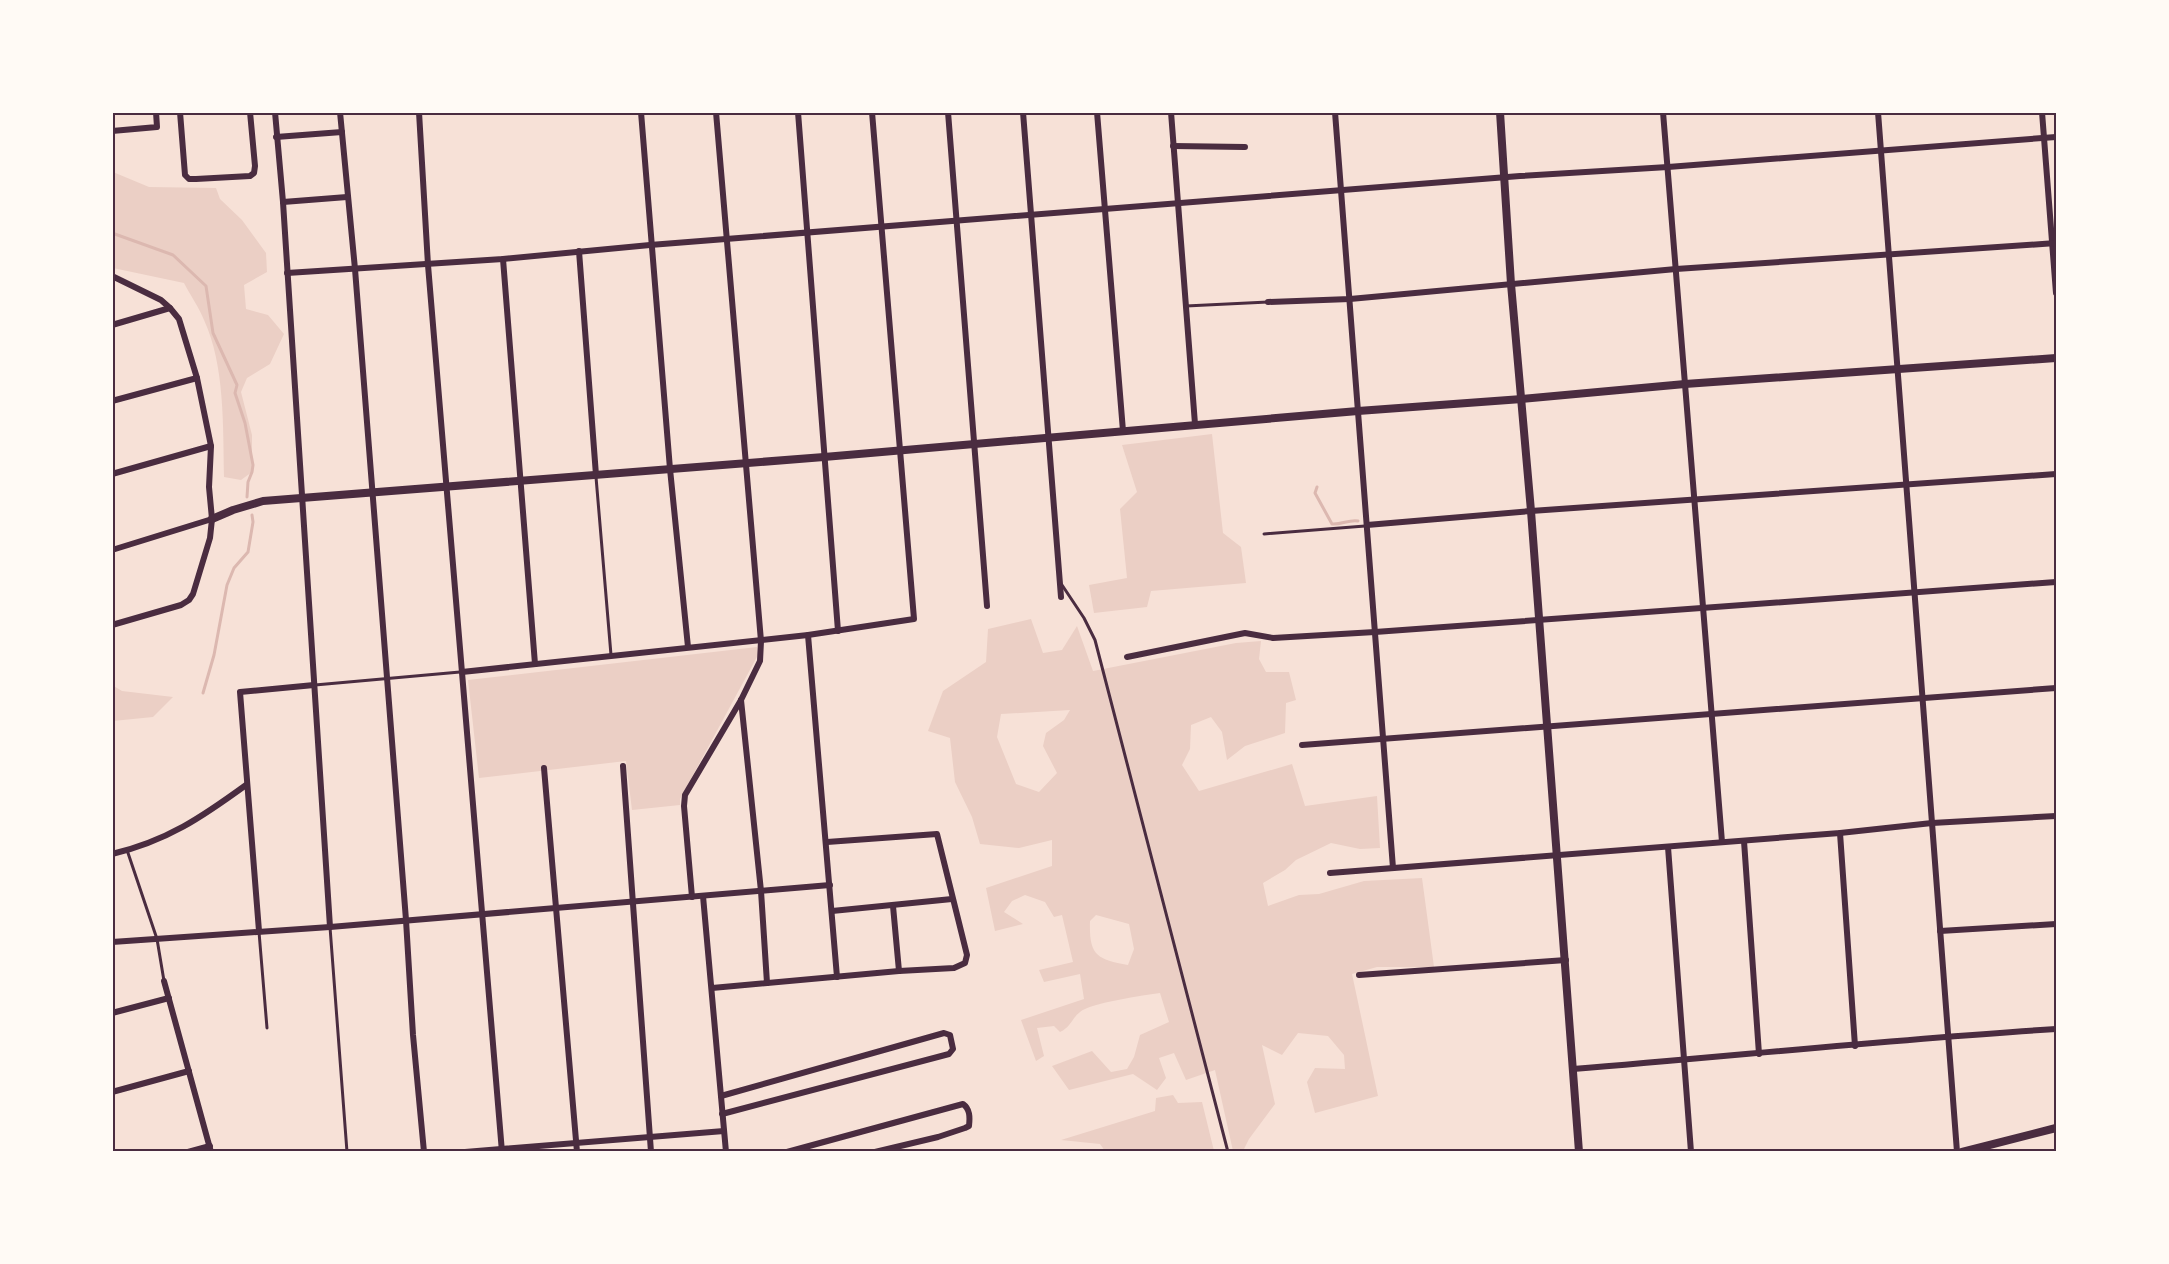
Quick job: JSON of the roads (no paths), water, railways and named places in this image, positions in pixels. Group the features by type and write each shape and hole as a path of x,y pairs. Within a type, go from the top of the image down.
{"street":[{"path":"112,131 157,127 156,112"},
{"path":"180,112 185,175 189,179 250,176 254,173 250,112"},
{"path":"275,112 283,202 330,927"},
{"path":"340,112 355,269 388,679 413,1035 424,1152"},
{"path":"419,112 428,265 502,1150"},
{"path":"641,112 650,245 688,647"},
{"path":"692,897 685,795 741,700 760,662 761,641 744,463 716,112"},
{"path":"798,112 838,631"},
{"path":"462,672 761,641 914,619 872,112"},
{"path":"948,112 987,606"},
{"path":"1023,112 1061,597"},
{"path":"1097,112 1124,430"},
{"path":"1171,112 1195,424"},
{"path":"1335,112 1393,868"},
{"path":"1500,112 1511,284 1531,511 1579,1152"},
{"path":"1663,112 1722,842"},
{"path":"1878,112 1957,1152"},
{"path":"2042,112 2056,293"},
{"path":"276,137 342,132"},
{"path":"286,273 428,265 1105,208 2056,137"},
{"path":"1173,146 1245,147"},
{"path":"283,202 347,197"},
{"path":"1268,302 1350,299 1676,269 2054,244"},
{"path":"579,251 596,475"},
{"path":"503,259 535,664"},
{"path":"112,276 161,300 179,319 197,378 211,446 209,487 212,519 210,538 193,594 189,600 181,605 112,625"},
{"path":"112,325 170,308"},
{"path":"112,550 263,501 824,457 1685,384 2056,358"},
{"path":"112,401 197,378"},
{"path":"112,474 211,446"},
{"path":"1367,525 1531,511 2056,474"},
{"path":"1127,657 1245,633 1273,638 1375,632 2056,582"},
{"path":"808,635 837,977"},
{"path":"258,931 240,692 314,686"},
{"path":"1302,744 2056,688"},
{"path":"741,700 767,983"},
{"path":"623,766 651,1152"},
{"path":"544,768 577,1152"},
{"path":"112,854 158,840 195,822 246,785"},
{"path":"1330,873 1744,841 1932,823 2056,816"},
{"path":"1840,833 1855,1046"},
{"path":"712,988 899,970 954,968 965,963 967,956 937,834 826,842"},
{"path":"1744,841 1759,1054"},
{"path":"1668,847 1691,1152"},
{"path":"112,942 330,927 830,885"},
{"path":"703,896 726,1152"},
{"path":"832,911 952,899"},
{"path":"893,906 899,970"},
{"path":"1940,931 2056,924"},
{"path":"1359,975 1566,960"},
{"path":"165,981 210,1149 188,1152"},
{"path":"112,1013 169,998"},
{"path":"1573,1069 1855,1046 1948,1036 2056,1029"},
{"path":"721,1096 944,1033 950,1035 952,1043 953,1049 949,1054 722,1114"},
{"path":"112,1092 189,1071"},
{"path":"787,1152 963,1104 968,1107 970,1120 969,1126 965,1128 875,1152"},
{"path":"1962,1152 2056,1128"},
{"path":"465,1152 724,1131"}],"lane":[{"path":"1185,306 1268,302"},
{"path":"596,475 611,656"},
{"path":"1264,534 1367,525"},
{"path":"1060,582 1084,618 1095,640 1228,1152"},
{"path":"314,686 462,672"},
{"path":"127,850 157,939 165,981"},
{"path":"330,927 348,1152"},
{"path":"258,931 267,1028"}],"waterway":[{"path":"112,233 173,255 206,286 213,333 237,385 235,393 245,423 253,465 247,497"},
{"path":"1317,487 1315,493 1332,524 1358,521"},
{"path":"203,693 214,655 227,585 234,568 248,552 252,515"}]}
